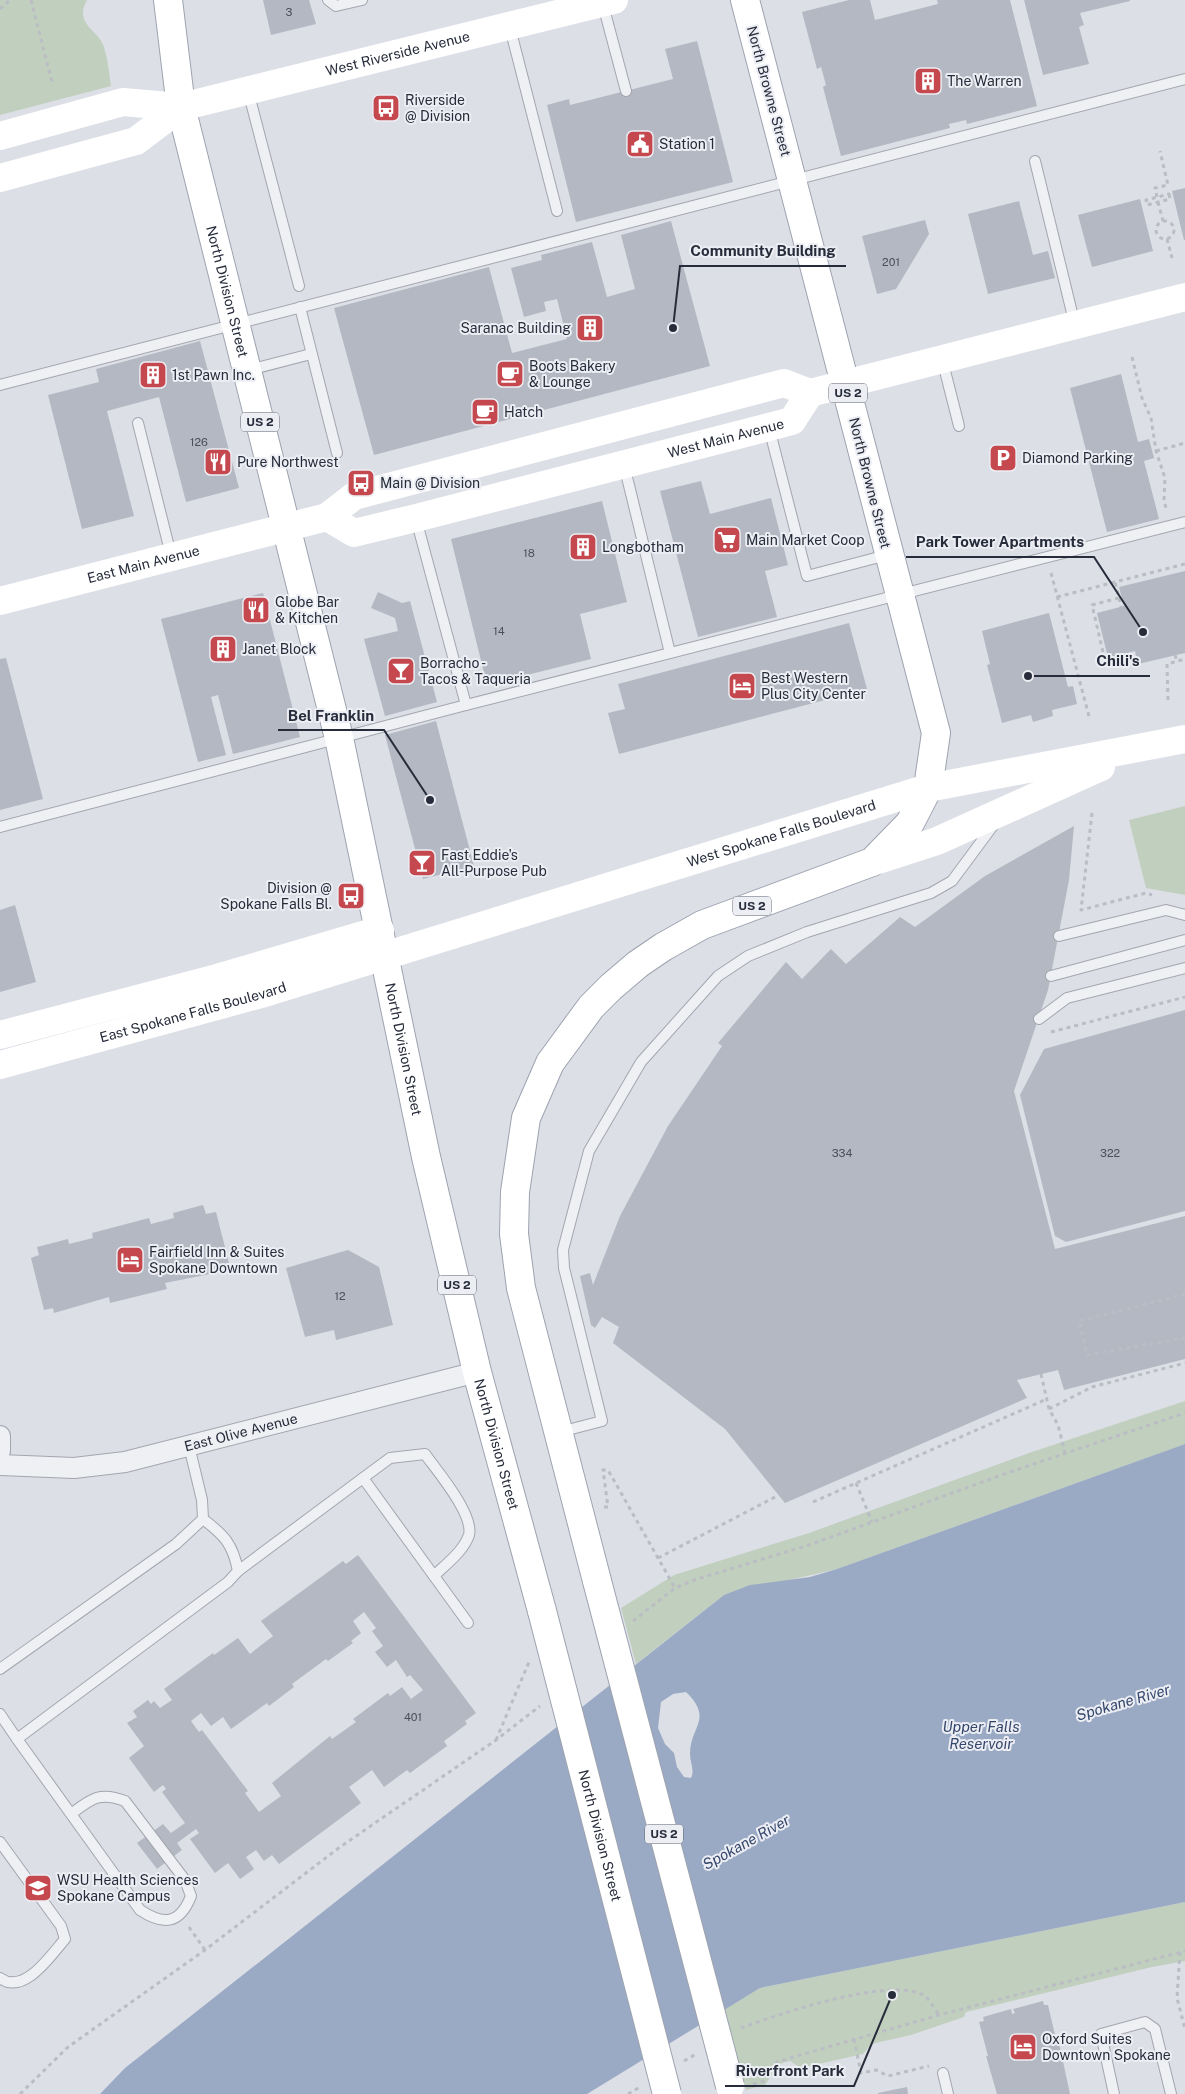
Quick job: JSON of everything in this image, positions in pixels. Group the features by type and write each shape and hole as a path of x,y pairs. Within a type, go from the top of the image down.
{"main road":[{"name":"North Division Street","path":"168,0 181,107 237,324 339,738 386,956 426,1157 478,1372 667,2094"},
{"name":"North Browne Street","path":"745,0 846,384 888,555 936,733 928,788 910,823 872,862"},
{"name":"West Riverside Avenue","path":"181,107 608,1"},
{"path":"0,136 123,102 181,107"},
{"path":"0,178 136,141 181,107"},
{"path":"286,528 327,517 354,496 784,383 810,393 1185,297"},
{"name":"West Main Avenue","path":"327,517 354,533 416,518 792,421 810,393"},
{"name":"East Main Avenue","path":"0,600 286,528"},
{"name":"West Spokane Falls Boulevard","path":"386,956 928,788 1185,739"},
{"path":"872,862 938,841 1140,749"},
{"name":"US 2","path":"737,2088 597,1581 521,1288 514,1234 514,1192 526,1118 550,1064 592,1007 611,987 663,947 702,925 872,862"},
{"name":"East Spokane Falls Boulevard","path":"0,1035 217,978 380,930"},
{"name":"East Spokane Falls Boulevard","path":"0,1065 195,1013 386,956"}],"street":[{"name":"East Olive Avenue","path":"0,1465 42,1468 99,1466 189,1446 478,1372"},
{"path":"0,1436 0,1451"}],"lane":[{"path":"328,1 336,6 362,0"},
{"path":"608,1 626,91"},
{"path":"509,26 557,211"},
{"path":"0,386 1185,79"},
{"path":"248,90 299,286"},
{"path":"1035,161 1075,326"},
{"path":"300,307 337,453"},
{"path":"248,370 311,354"},
{"path":"942,359 959,426"},
{"path":"138,423 171,557"},
{"path":"769,427 807,576 888,555"},
{"path":"624,464 670,652"},
{"path":"416,518 466,705"},
{"path":"0,827 670,652 1185,522"},
{"path":"559,1433 602,1421 564,1268 563,1250 589,1150 641,1062 718,976 748,956 807,932 931,893 952,881 1004,811"},
{"path":"1059,936 1166,910 1185,914"},
{"path":"1051,976 1185,940"},
{"path":"1039,1019 1067,998 1185,968"},
{"path":"189,1446 202,1500 203,1520"},
{"path":"17,1739 228,1582 238,1571 390,1458 425,1454 466,1513 469,1533 461,1550 434,1576"},
{"path":"362,1478 468,1623"},
{"path":"203,1520 223,1535 235,1554 238,1571"},
{"path":"0,1669 176,1544 203,1520"},
{"path":"0,1714 17,1739 140,1910 154,1919 171,1919 186,1909 191,1896 185,1880 125,1801 110,1795 91,1799 71,1814"},
{"path":"0,1842 61,1926 65,1939 38,1970 21,1982 5,1982 0,1978"},
{"path":"1114,2094 1101,2034 1146,2022 1155,2029 1171,2094"},
{"path":"943,2073 948,2094"}],"path":[{"path":"0,9 10,0"},
{"path":"31,0 52,82"},
{"path":"1157,197 1155,188 1168,185 1160,151"},
{"path":"1169,194 1170,199 1147,205 1146,200 1157,197 1169,194"},
{"path":"1158,202 1163,221"},
{"path":"1163,221 1156,227 1156,232 1159,237 1167,239"},
{"path":"1163,221 1169,222 1173,226 1172,235 1167,239"},
{"path":"1167,239 1172,258"},
{"path":"1132,358 1142,398 1151,418 1156,451 1165,478 1164,499 1170,526"},
{"path":"1156,451 1185,443"},
{"path":"1046,557 1090,720"},
{"path":"1057,597 1185,564"},
{"path":"1115,582 1121,607"},
{"path":"1103,652 1092,605 1119,598"},
{"path":"1176,655 1177,661"},
{"path":"1168,700 1167,664 1185,659"},
{"path":"1092,813 1082,910 1146,893 1156,895"},
{"path":"1043,1034 1185,997"},
{"path":"1185,1294 1079,1321 1087,1355 1185,1338"},
{"path":"1050,1409 1092,1388 1185,1363"},
{"path":"1041,1374 1050,1409 1058,1425 1065,1453"},
{"path":"813,1502 1047,1399"},
{"path":"608,1506 603,1470 608,1470 675,1588"},
{"path":"856,1484 872,1522"},
{"path":"658,1558 779,1495"},
{"path":"496,1740 530,1660"},
{"path":"180,1914 204,1950"},
{"path":"737,2088 764,2081 777,2062 939,2015 1185,1951"},
{"path":"1180,1952 1177,1998 1185,2029"},
{"path":"759,2022 816,2002 897,1989 925,1996 939,2015"},
{"path":"854,2039 861,2072 876,2070 888,2076 940,2064 943,2073"},
{"path":"628,2094 635,2090"}],"green space":[{"path":"0,0 87,0 83,15 88,26 104,47 111,86 0,115"},
{"path":"1185,806 1185,895 1146,888 1129,820"},
{"path":"1185,1401 1185,1444 837,1569 724,1595 636,1664 621,1608 674,1575 809,1533 1029,1453"},
{"path":"1185,1902 1185,1961 1152,1967 966,2012 964,2017 911,2035 871,2044 863,2054 801,2068 790,2061 779,2064 765,2085 746,2090 725,2009 760,1988"}],"water":[{"name":"Upper Falls Reservoir","path":"1185,1444 1185,1902 760,1988 587,2094 100,2094 125,2068 724,1595 750,1585 810,1577","holes":["686,1692 694,1701 700,1716 691,1744 690,1754 693,1772 691,1778 684,1777 677,1767 674,1753 665,1744 658,1728 661,1702 673,1694"]}],"building":[{"path":"263,0 309,0 316,24 271,35"},
{"name":"The Warren","path":"849,0 870,0 875,20 938,4 937,0 1010,0 1037,106 967,124 966,120 949,124 950,128 841,156 823,87 826,85 821,67 817,69 802,12"},
{"path":"1024,0 1130,1 1080,13 1084,25 1079,27 1089,64 1043,75"},
{"name":"Station 1","path":"697,41 733,182 576,222 547,105 569,99 570,105 673,79 665,49"},
{"path":"1185,188 1185,240 1184,240 1172,191"},
{"path":"1140,199 1153,251 1092,267 1078,215"},
{"path":"1019,201 1033,255 1048,251 1055,278 988,294 968,214"},
{"path":"925,220 929,234 896,289 877,294 862,236"},
{"path":"671,221 710,366 374,455 334,308 489,267 512,353 567,339 557,299 544,302 546,311 524,317 511,268 542,260 541,255 592,242 607,297 635,289 621,235"},
{"path":"200,341 239,488 186,502 159,397 107,411 134,516 82,529 48,395 99,382 96,369"},
{"path":"1121,374 1138,442 1149,439 1154,458 1144,461 1159,519 1107,532 1070,388"},
{"name":"Main Market Coop","path":"701,481 710,514 771,498 788,565 765,571 777,617 698,637 660,491"},
{"path":"602,501 627,602 580,614 591,659 487,685 451,539"},
{"path":"1185,571 1185,653 1138,664 1135,651 1108,658 1097,613 1124,606 1119,587"},
{"name":"Borracho - Tacos & Taqueria","path":"378,592 402,603 410,601 437,702 385,716 364,639 398,631 395,618 371,608"},
{"name":"Janet Block","path":"263,593 300,737 233,754 218,695 211,697 226,755 198,762 161,619"},
{"path":"1049,613 1068,687 1073,686 1077,704 1052,710 1053,716 1033,722 1031,715 1002,723 987,665 990,664 982,631"},
{"name":"Best Western Plus City Center","path":"849,623 867,689 619,754 608,713 625,709 618,684"},
{"path":"6,658 43,799 0,810 0,659"},
{"path":"436,721 474,866 423,879 385,735"},
{"path":"1074,826 1069,880 1048,990 1014,1091 1055,1249 1185,1216 1185,1359 1064,1390 1058,1370 1017,1380 1027,1398 785,1503 725,1429 613,1343 619,1327 602,1317 595,1328 591,1325 580,1276 590,1273 593,1285 620,1216 668,1126 722,1046 718,1043 786,962 802,979 831,949 846,964 900,917 915,927 985,876"},
{"path":"15,905 36,982 0,992 0,910"},
{"path":"1185,1010 1185,1211 1066,1242 1055,1236 1020,1095 1044,1049"},
{"name":"Fairfield Inn & Suites Spokane Downtown","path":"203,1205 206,1214 216,1212 229,1263 218,1266 220,1272 165,1283 167,1289 110,1303 109,1297 54,1313 53,1308 44,1310 31,1258 39,1255 37,1247 68,1239 69,1244 93,1238 92,1233 149,1218 151,1224 174,1218 173,1213"},
{"path":"348,1250 379,1267 393,1325 336,1340 334,1330 305,1337 286,1268"},
{"path":"358,1555 476,1713 465,1721 467,1724 444,1741 447,1746 410,1773 407,1770 384,1787 372,1770 349,1787 361,1803 279,1864 272,1855 264,1861 256,1850 246,1857 254,1869 240,1879 228,1863 215,1873 190,1839 199,1833 196,1829 177,1843 182,1850 157,1869 137,1843 163,1824 171,1833 185,1823 162,1792 166,1789 163,1785 154,1792 129,1758 144,1746 127,1723 137,1717 133,1711 148,1700 151,1704 154,1701 160,1708 172,1700 164,1689 213,1653 214,1655 238,1638 250,1654 273,1636 261,1621 343,1561 346,1564","holes":["364,1612 376,1628 372,1631 383,1646 375,1652 387,1667 396,1660 407,1677 410,1675 423,1690 411,1699 402,1687 390,1696 388,1693 353,1719 356,1722 332,1739 330,1736 272,1783 281,1796 259,1812 245,1793 248,1791 202,1730 199,1732 191,1721 201,1713 211,1726 223,1717 231,1729 267,1703 269,1706 294,1687 292,1684 326,1659 328,1661 353,1643 351,1641 361,1633 353,1621"]},
{"name":"Oxford Suites Downtown Spokane","path":"1043,2001 1044,2005 1048,2005 1056,2039 1058,2038 1070,2094 997,2094 979,2022 984,2021 983,2017 1011,2009 1012,2014 1015,2013 1013,2009"},
{"path":"907,2087 908,2094 878,2094 878,2093"}],"place":[{"name":"The Warren","path":"928,81"},
{"name":"Riverside @ Division","path":"386,108"},
{"name":"Station 1","path":"640,144"},
{"name":"Saranac Building","path":"590,328"},
{"name":"Community Building","path":"673,328"},
{"name":"Boots Bakery & Lounge","path":"510,374"},
{"name":"1st Pawn Inc.","path":"153,375"},
{"name":"Hatch","path":"485,412"},
{"name":"Diamond Parking","path":"1003,458"},
{"name":"Pure Northwest","path":"218,462"},
{"name":"Main @ Division","path":"361,483"},
{"name":"Main Market Coop","path":"727,540"},
{"name":"Longbotham","path":"583,547"},
{"name":"Globe Bar & Kitchen","path":"256,610"},
{"name":"Park Tower Apartments","path":"1143,632"},
{"name":"Janet Block","path":"223,649"},
{"name":"Borracho - Tacos & Taqueria","path":"401,671"},
{"name":"Chili's","path":"1028,676"},
{"name":"Best Western Plus City Center","path":"742,686"},
{"name":"Bel Franklin","path":"430,800"},
{"name":"Fast Eddie's All-Purpose Pub","path":"422,863"},
{"name":"Division @ Spokane Falls Bl.","path":"351,896"},
{"name":"Fairfield Inn & Suites Spokane Downtown","path":"130,1260"},
{"name":"WSU Health Sciences Spokane Campus","path":"38,1888"},
{"name":"Riverfront Park","path":"892,1995"},
{"name":"Oxford Suites Downtown Spokane","path":"1023,2047"}],"water label":[{"name":"Spokane River","path":"1123,1702"},
{"name":"Spokane River","path":"746,1842"}]}
